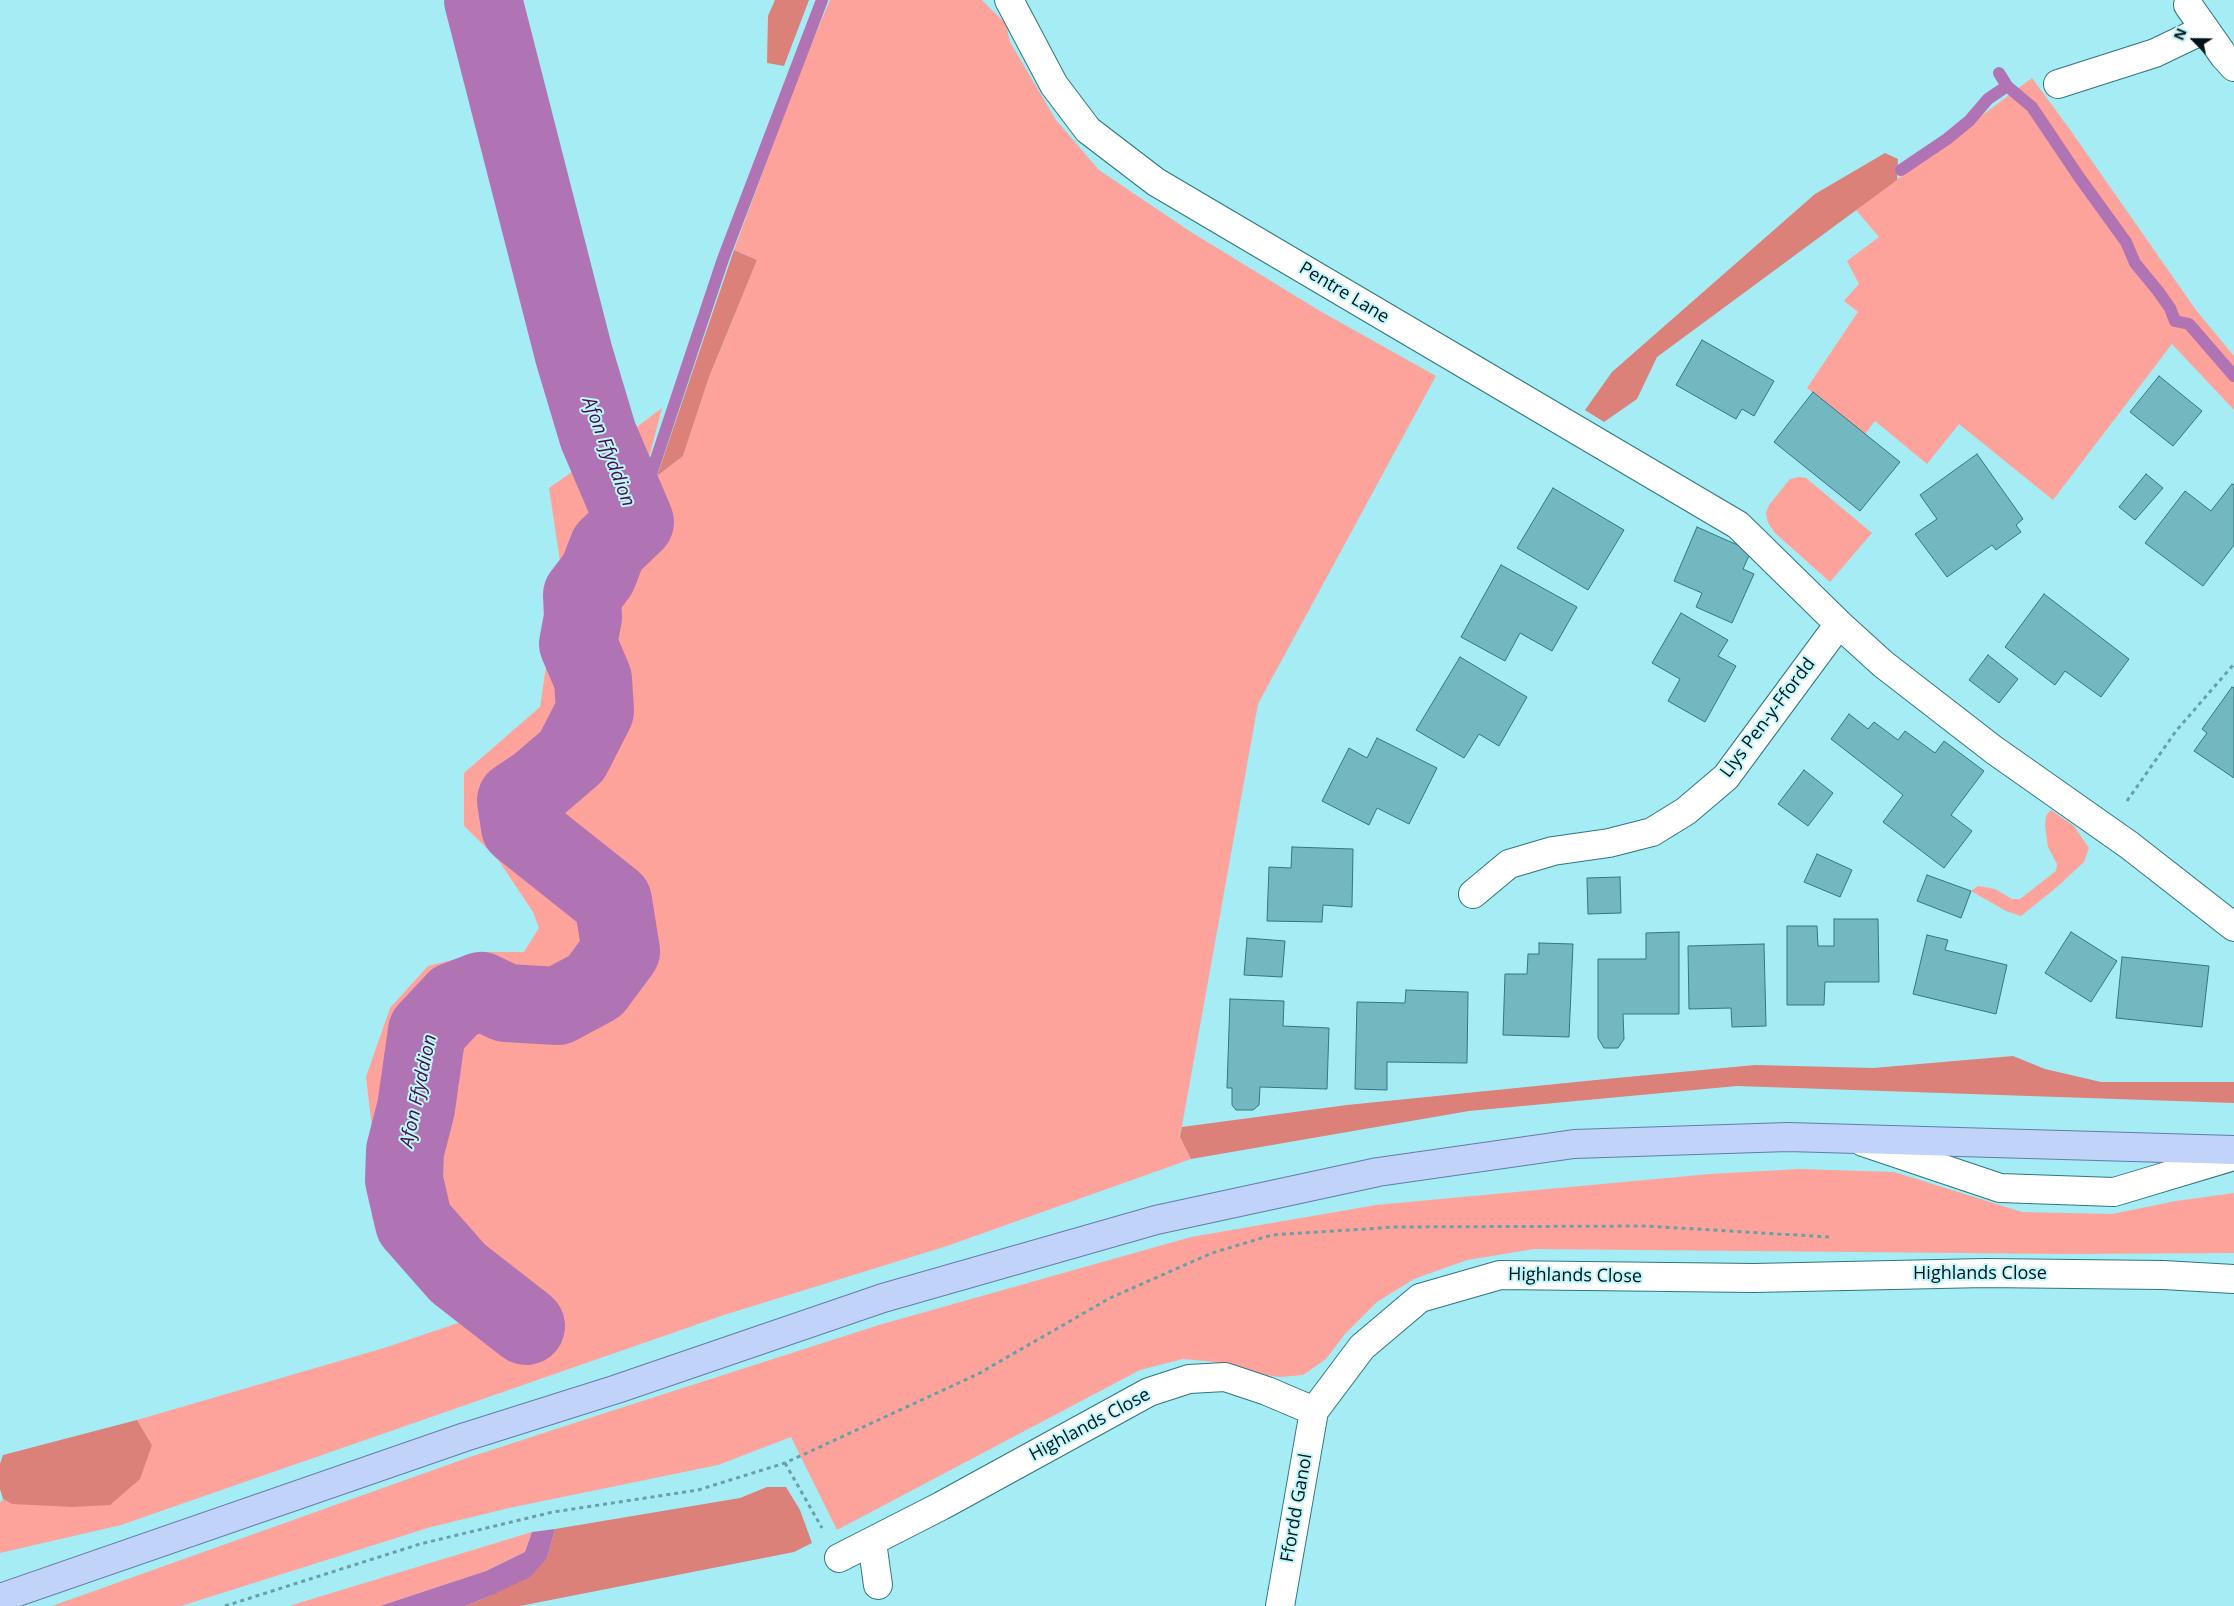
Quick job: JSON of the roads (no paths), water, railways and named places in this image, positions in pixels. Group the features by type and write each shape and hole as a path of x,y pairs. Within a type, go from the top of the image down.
{"main road":[{"path":"0,1598 456,1441 883,1298 1156,1220 1378,1172 1574,1144 1788,1137 2234,1150"}],"street":[{"name":"Pentre Lane","path":"1009,0 1054,85 1088,130 1156,182 1738,525 1839,624 1883,664 1994,750 2107,830 2234,927"},
{"path":"2188,5 2234,67"},
{"path":"2058,84 2155,53 2204,29"},
{"name":"Llys Pen-y-Ffordd","path":"1473,894 1509,864 1554,851 1609,843 1652,832 1686,811 1726,776 1839,624"},
{"path":"1854,1139 2000,1188 2114,1192 2234,1156"},
{"name":"Highlands Close","path":"839,1558 941,1506 1149,1392 1189,1379 1225,1377 1267,1391 1314,1411 1362,1347 1420,1298 1500,1275 1754,1278 1985,1273 2164,1275 2234,1279"},
{"name":"Ffordd Ganol","path":"1280,1606 1314,1411"},
{"path":"872,1542 878,1585"}],"waterway":[{"name":"Afon Ffyddion","path":"483,0 574,355 598,435 635,522 608,548 598,574 582,595 583,617 578,644 593,679 595,711 572,756 537,786 516,800 520,827 613,901 621,951 595,986 558,1006 506,1003 481,991 455,1001 427,1031 416,1108 405,1151 404,1180 414,1223 458,1273 526,1326"},
{"path":"635,522 723,259 822,0"},
{"path":"1999,73 2007,86 2032,107 2126,242 2135,263 2170,308 2175,321 2189,324 2234,376"},
{"path":"1901,170 1947,139 1969,121 1988,99 2007,86"}]}
